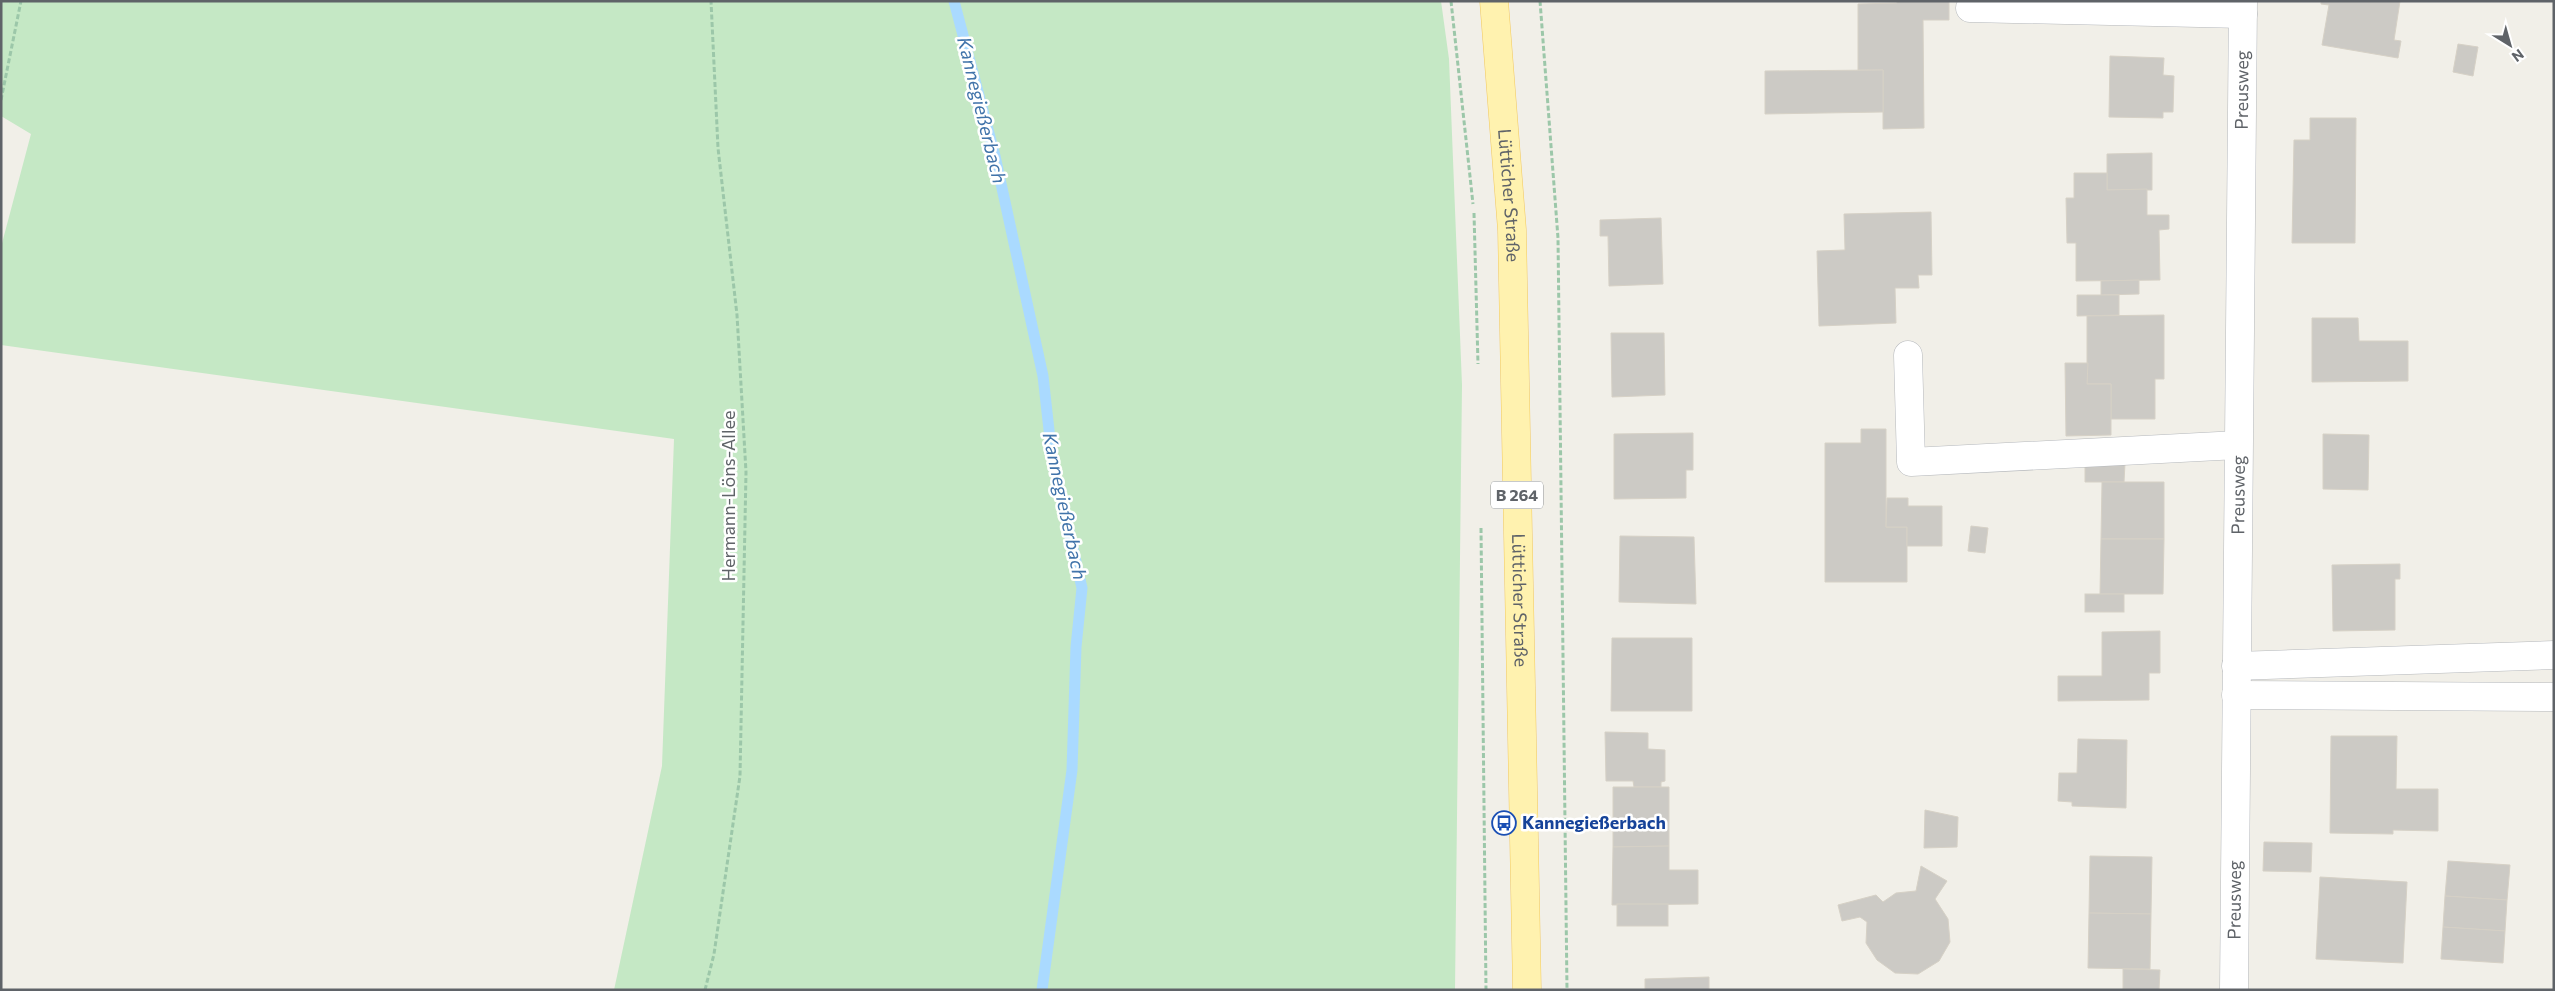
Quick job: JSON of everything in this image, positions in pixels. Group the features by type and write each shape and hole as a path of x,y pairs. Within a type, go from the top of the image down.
{"main road":[{"name":"Lütticher Straße","path":"1494,1 1512,230 1526,821 1527,990"}],"street":[{"path":"1970,8 2243,7"},
{"name":"Preusweg","path":"2234,990 2243,7"},
{"path":"1908,355 1911,462 2238,444"},
{"path":"2236,666 2554,655"},
{"path":"2236,695 2554,697"}],"path":[{"path":"1,100 21,1"},
{"name":"Hermann-Löns-Allee","path":"706,990 714,954 740,776 746,472 737,315 718,148 711,1"},
{"path":"1451,1 1474,211 1478,369"},
{"path":"1540,1 1558,238 1567,990"},
{"path":"1481,527 1486,990"}],"green space":[{"path":"1,1 1441,1 1449,59 1462,385 1455,990 614,990 662,766 674,439 1,345 1,247 31,134 1,116"}],"building":[{"path":"1897,1 1949,1 1949,20 1923,20 1924,128 1883,129 1883,70 1858,70 1858,4 1897,3"},
{"path":"2321,1 2400,1 2394,40 2401,41 2398,58 2322,45 2329,5 2321,4"},
{"path":"2458,44 2478,47 2473,76 2453,72"},
{"path":"2110,56 2164,58 2163,75 2174,76 2173,112 2163,112 2163,118 2109,117"},
{"path":"1883,70 1883,112 1765,114 1765,71"},
{"path":"2310,118 2356,118 2355,243 2292,243 2294,140 2310,140"},
{"path":"2152,153 2152,190 2107,190 2107,154"},
{"path":"2074,173 2107,173 2107,190 2147,189 2147,215 2169,215 2169,229 2159,230 2160,280 2076,281 2076,243 2067,243 2066,198 2074,198"},
{"path":"1931,212 1932,275 1918,275 1919,288 1895,288 1896,323 1819,326 1817,251 1845,250 1844,214"},
{"path":"1661,218 1663,284 1609,286 1608,236 1600,236 1600,220"},
{"path":"2139,280 2139,294 2101,295 2101,281"},
{"path":"2077,295 2119,295 2119,315 2077,316"},
{"path":"2164,315 2164,379 2155,379 2155,419 2111,419 2111,384 2087,384 2087,316"},
{"path":"2312,318 2358,318 2359,341 2408,341 2408,381 2312,382"},
{"path":"1611,333 1664,333 1665,395 1612,397"},
{"path":"2065,363 2088,363 2087,384 2111,384 2111,435 2066,436"},
{"path":"1861,429 1886,429 1886,527 1907,527 1907,582 1825,582 1825,443 1861,443"},
{"path":"1693,433 1693,470 1686,470 1686,498 1614,499 1614,434"},
{"path":"2323,434 2369,435 2368,490 2323,489"},
{"path":"2085,463 2125,463 2124,482 2085,482"},
{"path":"2102,482 2164,482 2164,539 2101,539"},
{"path":"1887,498 1908,498 1908,506 1942,506 1942,546 1907,546 1907,527 1886,527"},
{"path":"1971,526 1988,528 1985,553 1968,551"},
{"path":"1620,536 1694,537 1696,604 1619,602"},
{"path":"2101,539 2164,539 2163,594 2100,594"},
{"path":"2400,564 2400,579 2395,579 2395,630 2333,631 2332,565"},
{"path":"2085,594 2124,594 2124,612 2085,612"},
{"path":"2160,631 2160,673 2149,673 2149,700 2058,701 2058,676 2102,676 2102,632"},
{"path":"1612,638 1692,638 1692,711 1611,711"},
{"path":"1605,732 1648,733 1648,749 1665,750 1665,781 1661,782 1661,787 1634,787 1633,781 1606,781"},
{"path":"2331,736 2397,736 2396,789 2438,789 2438,831 2393,830 2393,834 2330,833"},
{"path":"2078,739 2127,740 2126,808 2072,806 2072,802 2058,801 2059,773 2077,773"},
{"path":"1613,787 1669,787 1669,846 1613,847"},
{"path":"1925,810 1958,817 1957,847 1924,848"},
{"path":"2264,842 2312,843 2311,872 2263,871"},
{"path":"1669,846 1669,870 1698,870 1698,904 1612,905 1613,847"},
{"path":"2090,856 2152,857 2151,914 2089,913"},
{"path":"2448,861 2510,865 2507,900 2445,896"},
{"path":"1921,866 1947,881 1935,899 1948,919 1950,942 1939,961 1918,974 1895,973 1877,960 1866,943 1867,922 1860,917 1842,921 1838,905 1876,895 1883,902 1896,893 1916,891"},
{"path":"2320,877 2407,882 2403,963 2316,959"},
{"path":"2445,896 2507,900 2505,931 2443,927"},
{"path":"1617,904 1668,904 1668,926 1617,926"},
{"path":"2089,913 2151,914 2150,969 2088,968"},
{"path":"2443,927 2505,931 2503,963 2441,959"},
{"path":"2123,969 2160,970 2159,990 2123,989"},
{"path":"1709,977 1709,990 1645,990 1645,979"}],"waterway":[{"name":"Kannegießerbach","path":"954,1 995,156 1043,376 1052,457 1082,588 1076,647 1072,770 1042,990"}],"place":[{"name":"Kannegießerbach","path":"1504,823"}]}
